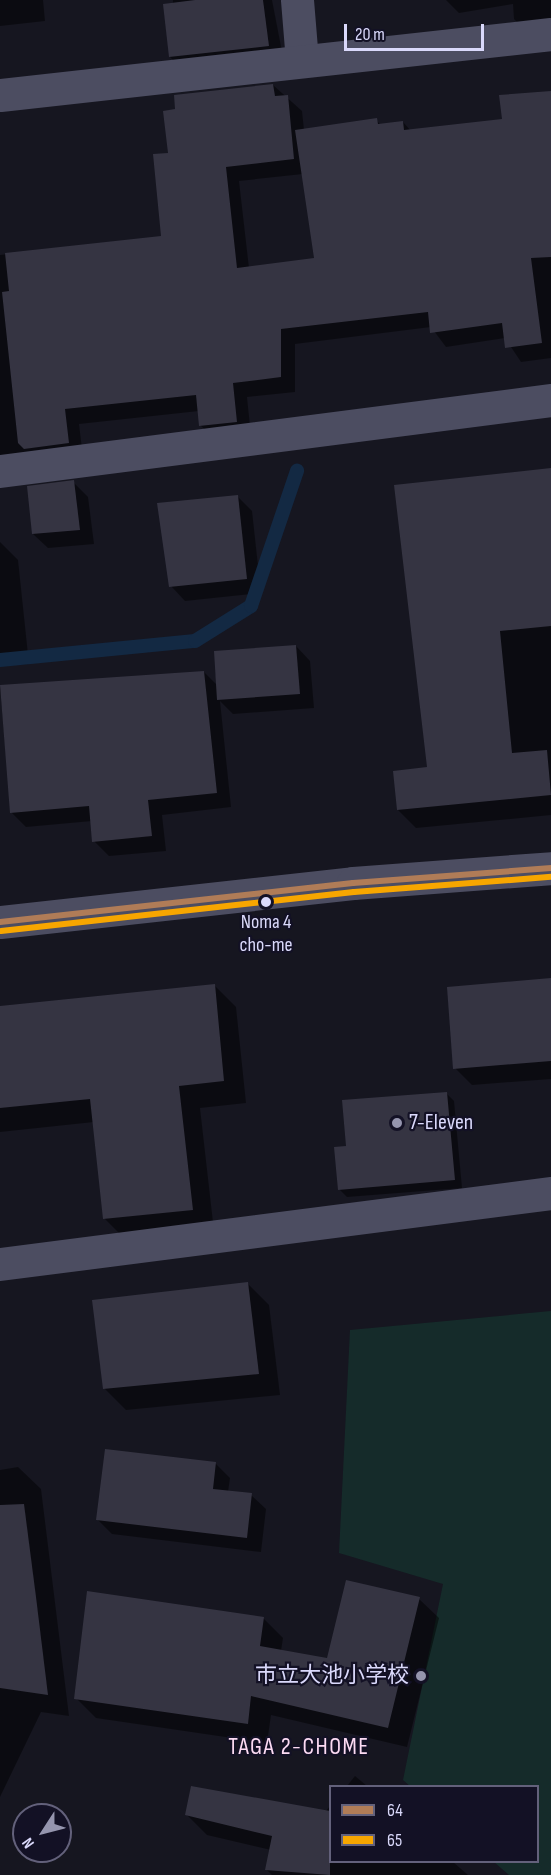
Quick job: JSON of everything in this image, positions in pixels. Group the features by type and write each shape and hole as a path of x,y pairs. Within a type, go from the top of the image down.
{"street":[{"path":"297,0 302,61"},
{"path":"0,95 551,34"},
{"path":"0,471 273,440 361,422 551,400"},
{"path":"0,922 353,883 551,868"},
{"path":"0,1264 551,1193"}],"green space":[{"name":"市立大池小学校","path":"551,1311 551,1875 509,1875 495,1863 539,1863 539,1785 409,1785 403,1780 443,1584 339,1553 350,1330"}],"building":[{"path":"195,0 263,0 269,46 169,57 163,4"},
{"path":"273,84 275,96 288,95 294,159 226,167 237,268 314,258 295,130 377,118 378,124 403,121 404,130 502,119 499,95 551,91 551,257 531,258 542,343 505,348 502,323 430,333 428,312 281,329 281,377 233,383 237,422 199,426 196,395 65,409 69,443 24,449 18,443 2,292 9,291 5,253 161,236 153,154 168,153 163,111 175,109 174,95"},
{"path":"551,468 551,626 500,631 512,753 547,750 551,795 397,810 393,771 427,767 394,485"},
{"path":"74,480 80,530 32,534 27,486"},
{"path":"238,495 247,579 169,587 157,503"},
{"path":"296,645 300,694 217,700 214,651"},
{"path":"204,671 217,793 148,800 152,836 92,842 89,806 10,813 0,685"},
{"path":"551,978 551,1061 453,1069 447,987"},
{"path":"215,984 224,1081 179,1086 193,1210 103,1219 90,1099 0,1108 0,1006"},
{"name":"7-Eleven","path":"447,1092 455,1180 338,1190 334,1147 346,1146 342,1100"},
{"path":"248,1282 259,1374 103,1389 92,1300"},
{"path":"105,1449 216,1462 213,1489 252,1493 247,1538 96,1520"},
{"path":"24,1504 48,1695 0,1688 0,1505"},
{"path":"346,1580 420,1597 388,1728 251,1696 248,1724 74,1699 87,1591 264,1617 260,1646 327,1658"},
{"path":"191,1786 329,1811 330,1875 265,1870 272,1836 185,1815"}],"waterway":[{"path":"0,660 195,641 251,606 297,471"}],"transit line":[{"name":"64","path":"0,922 353,883 551,868"},
{"name":"65","path":"1,931 354,892 551,877"}],"place":[{"name":"Noma 4 cho-me","path":"266,902"},
{"name":"7-Eleven","path":"397,1123"},
{"name":"市立大池小学校","path":"421,1676"}],"district":[{"name":"TAGA 2-CHOME","path":"299,1747"}]}
